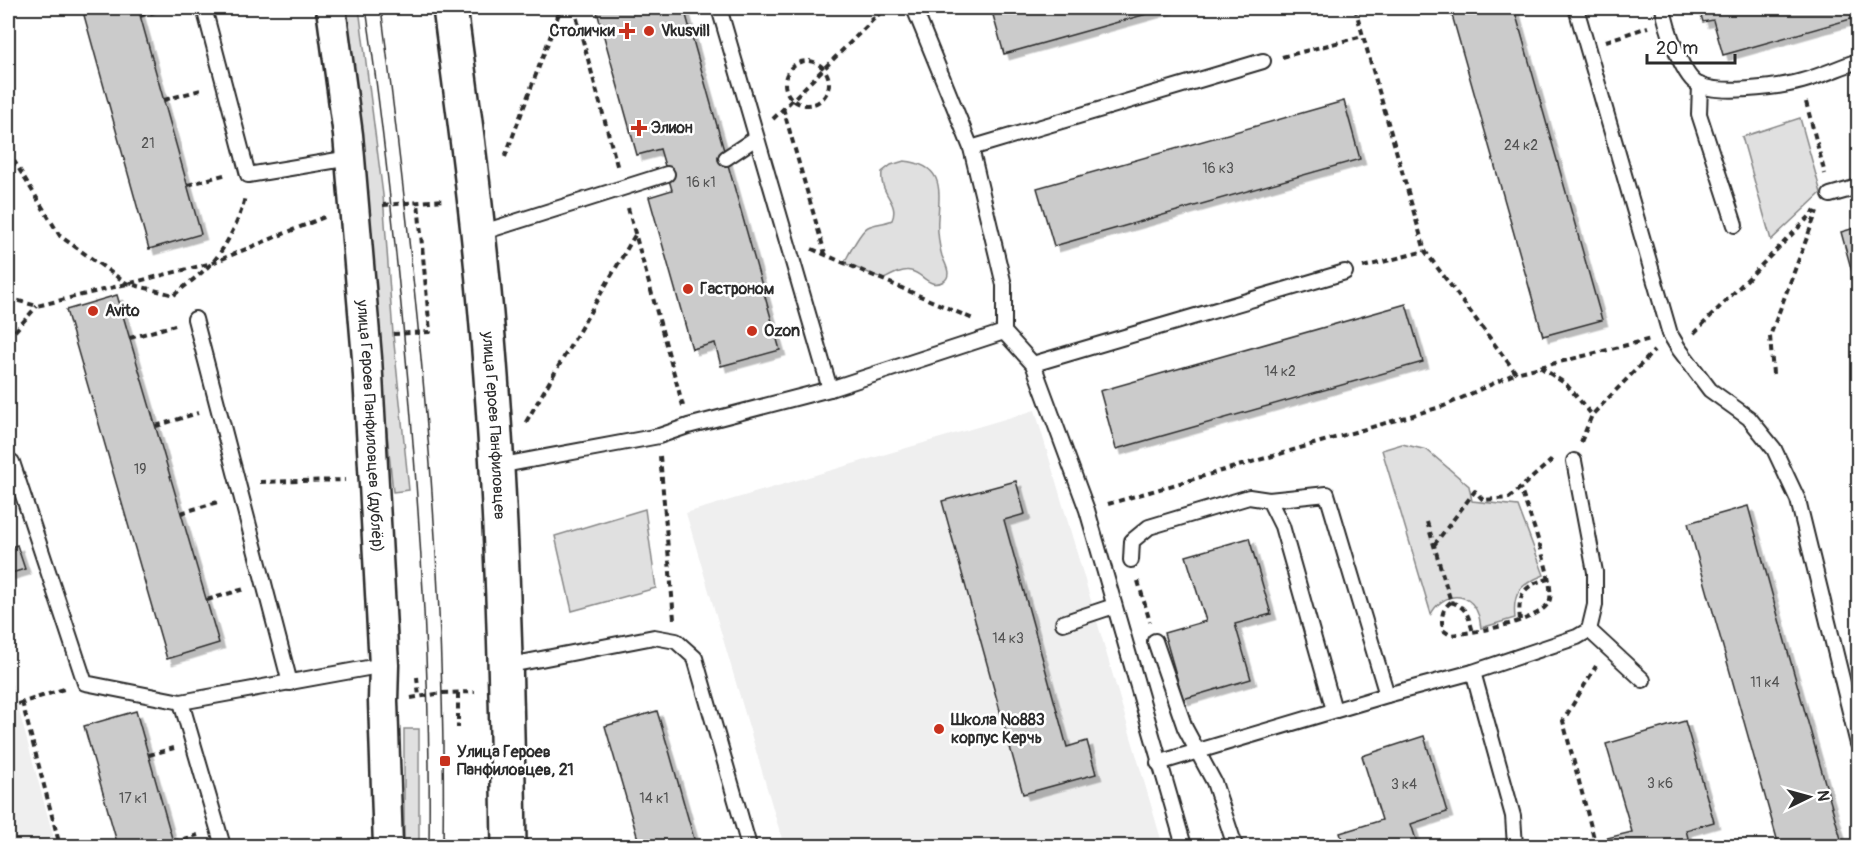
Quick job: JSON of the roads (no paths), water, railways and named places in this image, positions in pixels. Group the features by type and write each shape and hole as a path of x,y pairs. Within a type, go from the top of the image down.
{"main road":[{"name":"улица Героев Панфиловцев","path":"450,8 477,234 497,466 509,846"}],"street":[{"name":"улица Героев Панфиловцев (дублёр)","path":"331,8 350,158 365,336 384,665 388,846"}],"lane":[{"path":"204,8 247,172 350,158"},
{"path":"719,8 830,389"},
{"path":"914,8 971,148 1004,285 1004,333 1033,364 1087,510 1158,763 1184,846"},
{"path":"1576,8 1671,334 1679,349 1710,390 1749,417 1768,441 1798,500 1858,744"},
{"path":"1664,14 1681,61 1695,83 1711,89 1733,90 1801,81 1858,61"},
{"path":"971,148 1263,62"},
{"path":"1700,85 1699,114 1734,225"},
{"path":"726,158 756,138"},
{"path":"477,234 667,174"},
{"path":"1830,195 1858,187"},
{"path":"1033,364 1345,272"},
{"path":"189,321 218,407 290,683"},
{"path":"497,466 658,436 830,389 1004,333"},
{"path":"1158,763 1473,672 1577,637 1589,630 1595,605 1595,572 1576,456"},
{"path":"12,462 85,683 181,702 384,665"},
{"path":"1131,560 1132,541 1149,527 1249,497 1269,500 1327,494 1387,695"},
{"path":"1269,500 1282,526 1335,710"},
{"path":"1063,623 1114,606"},
{"path":"1589,630 1644,680"},
{"path":"505,679 654,637 676,641 695,658 749,846"},
{"path":"1155,641 1185,728 1214,782 1235,846"},
{"path":"1473,672 1513,816 1515,846"},
{"path":"181,702 223,846"}],"tram line":[{"path":"366,8 390,194 413,439 427,672 429,846"},
{"path":"381,8 417,321 435,531 443,741 443,846"}],"place":[{"name":"Столички","path":"627,31"},
{"name":"Vkusvill","path":"649,31"},
{"name":"Элион","path":"639,128"},
{"name":"Гастроном","path":"688,289"},
{"name":"Avito","path":"93,311"},
{"name":"Ozon","path":"752,331"},
{"name":"Школа №883 корпус Керчь","path":"939,729"},
{"name":"Улица Героев Панфиловцев, 21","path":"445,761"}]}
